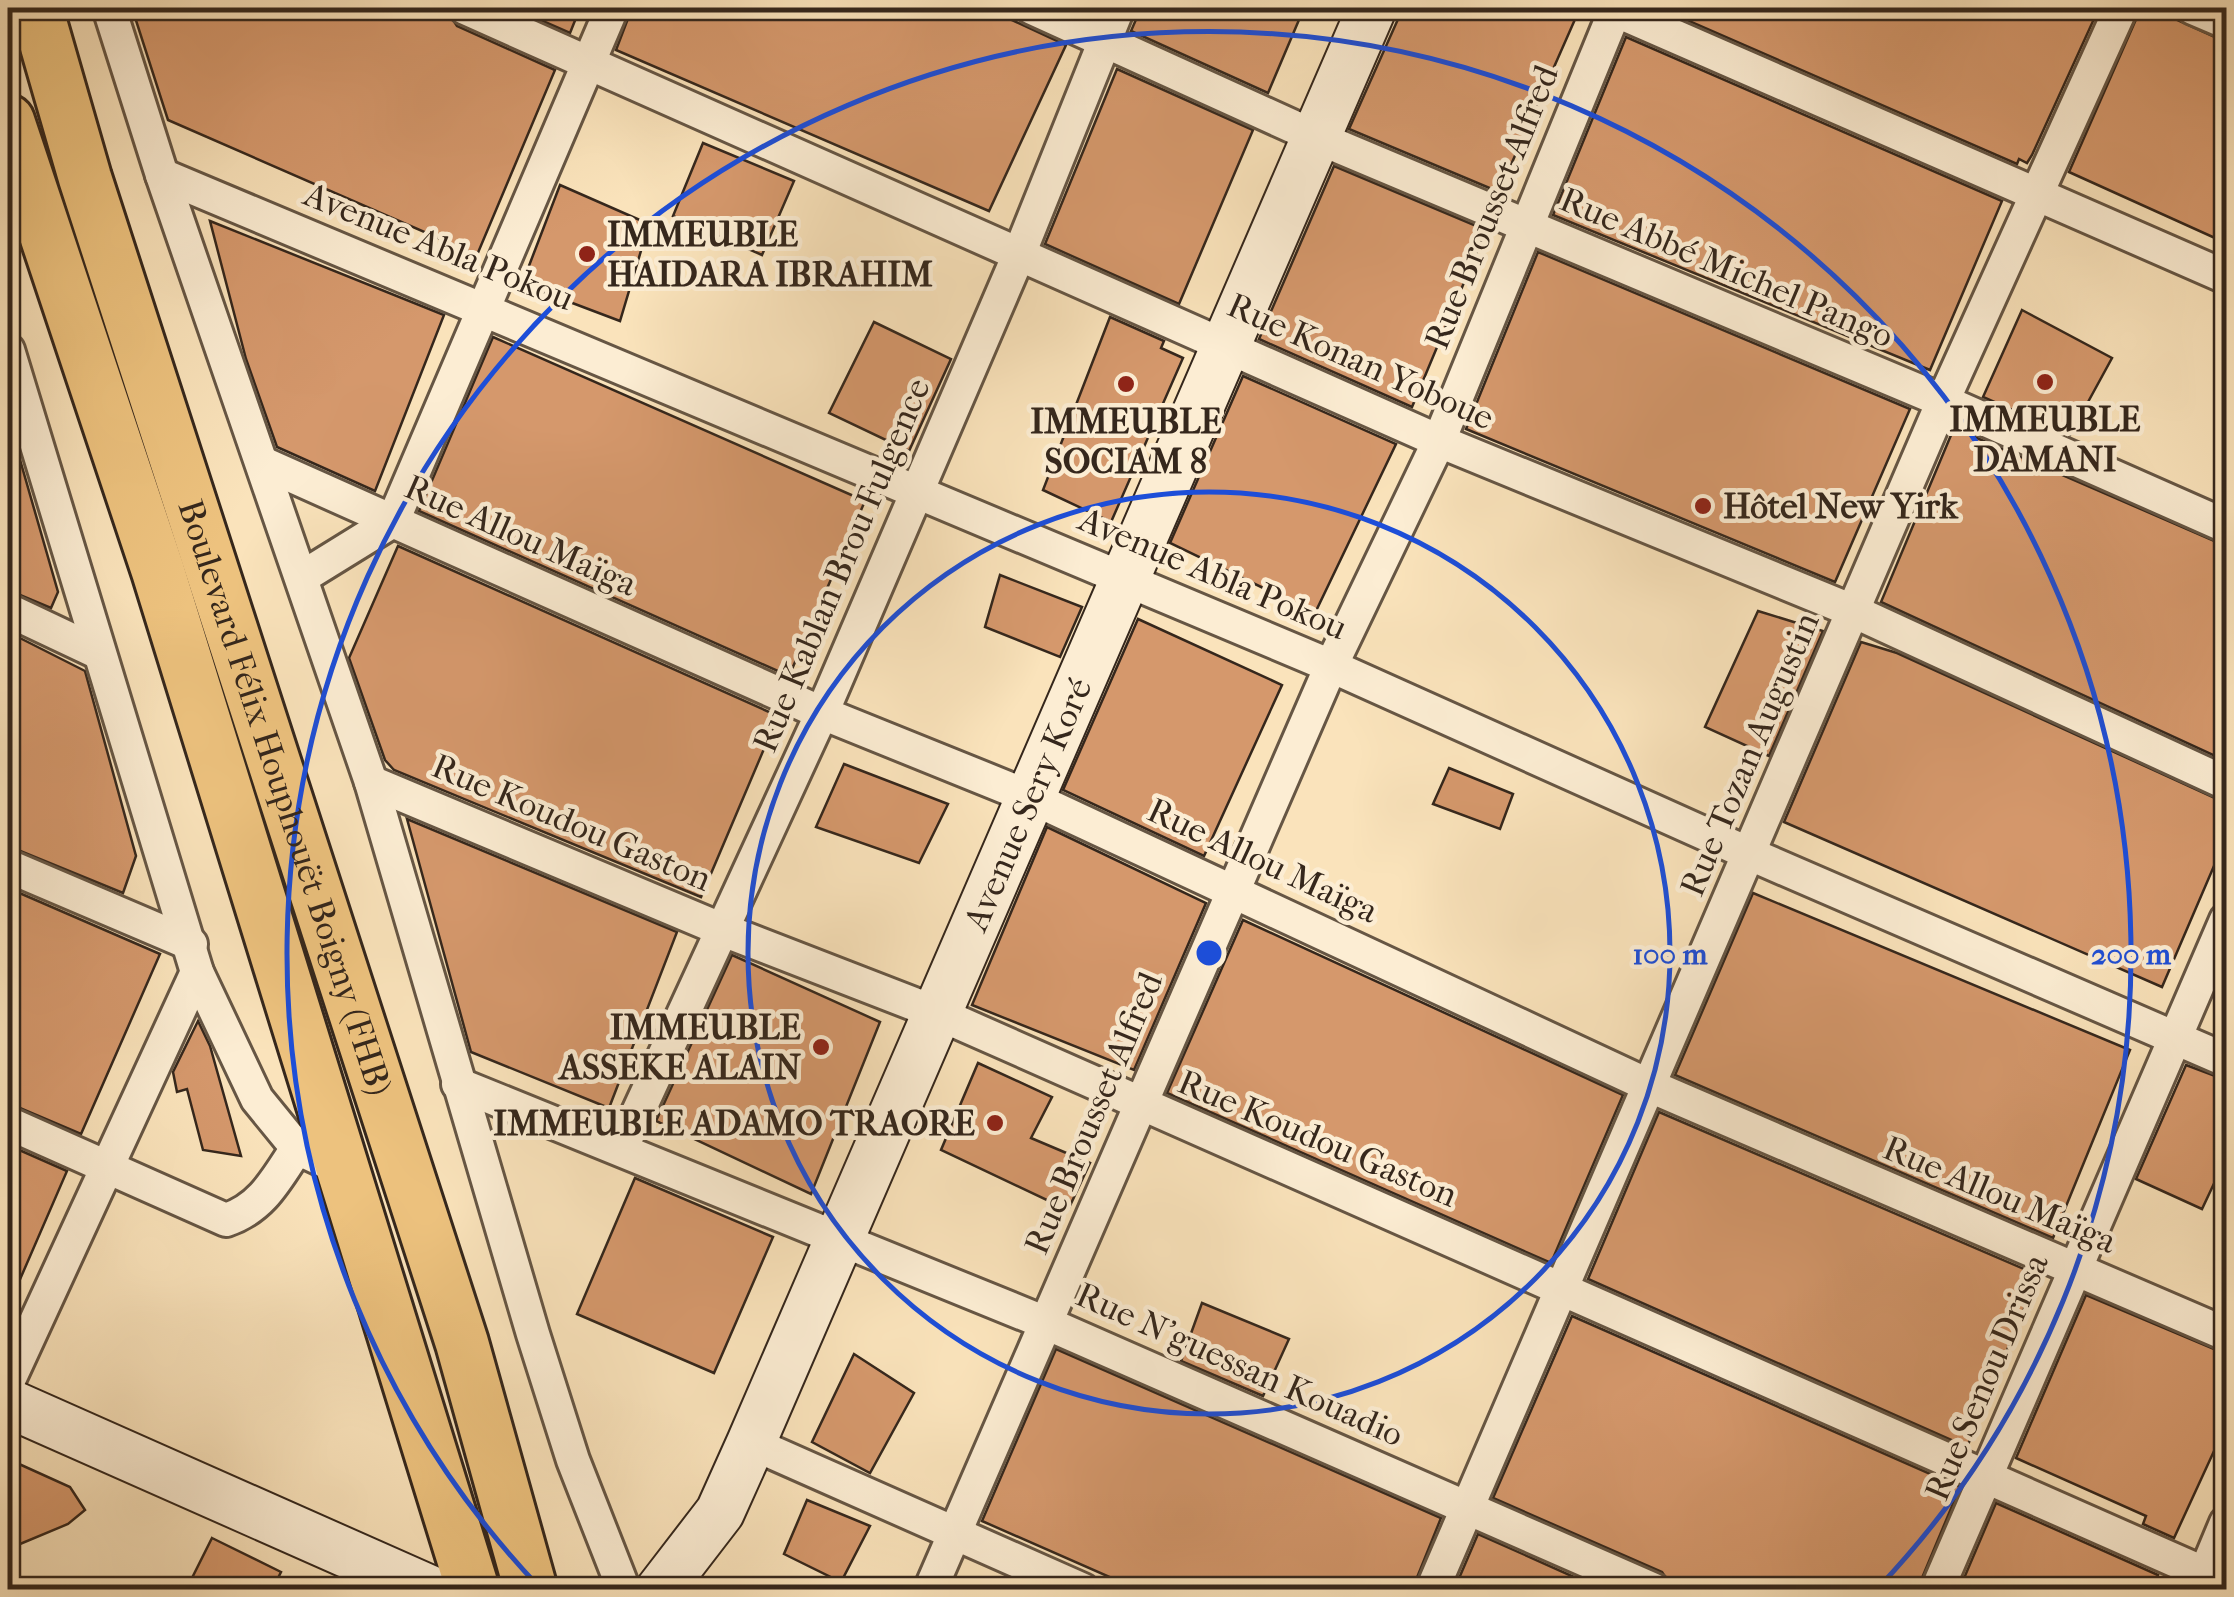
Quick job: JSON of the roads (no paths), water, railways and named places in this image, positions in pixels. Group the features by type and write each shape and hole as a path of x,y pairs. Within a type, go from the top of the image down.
{"main road":[{"name":"Boulevard Félix Houphouët Boigny (FHB)","path":"36,8 85,178 462,1343 531,1590"},
{"name":"Boulevard Félix Houphouët Boigny (FHB)","path":"8,121 158,571 473,1590"}],"street":[{"path":"109,8 162,175 304,576 372,782 458,1084 573,1460 624,1590"},
{"name":"Rue Konan Yoboue","path":"465,8 1439,441 1853,612 2226,782"},
{"path":"304,576 394,521 612,8"},
{"name":"Rue Abbé Michel Pango","path":"1032,8 1316,137 1943,401 2226,526"},
{"name":"Rue Kablan Brou Fulgence","path":"622,1147 822,714 1020,252 1118,8"},
{"name":"Avenue Sery Koré","path":"660,1590 720,1512 752,1443 1372,8"},
{"path":"1614,8 2226,277"},
{"name":"Rue Brousset Alfred","path":"930,1590 1331,666 1439,441 1614,8"},
{"name":"Rue Tozan Augustin","path":"1432,1590 1943,401 2121,8"},
{"path":"2193,8 2226,22"},
{"name":"Avenue Abla Pokou","path":"162,175 1331,666 1750,854 2226,1060"},
{"path":"9,357 194,958 257,1099 296,1148 346,1172"},
{"name":"Rue Allou Maïga","path":"265,464 822,714 1030,797 1650,1086 2226,1334"},
{"path":"8,610 99,652"},
{"name":"Rue Koudou Gaston","path":"372,782 723,930 937,1013 1562,1287 2210,1582"},
{"path":"8,866 194,958"},
{"name":"Rue Senou Drissa","path":"1938,1590 2226,920"},
{"path":"8,1382 108,1168 194,958"},
{"name":"Rue N'guessan Kouadio","path":"458,1084 622,1147 1046,1323 1654,1590"},
{"path":"8,1123 226,1220 249,1212 266,1195 296,1148"},
{"path":"8,1403 373,1560 430,1590"},
{"path":"752,1443 1083,1590"},
{"path":"2210,1582 2226,1524"}],"place":[{"name":"IMMEUBLE HAIDARA IBRAHIM","path":"587,254"},
{"name":"IMMEUBLE DAMANI","path":"2045,382"},
{"name":"IMMEUBLE SOCIAM 8","path":"1126,384"},
{"name":"Hôtel New Yirk","path":"1703,506"},
{"name":"IMMEUBLE ASSEKE ALAIN","path":"821,1047"},
{"name":"IMMEUBLE ADAMO TRAORE","path":"995,1123"}]}
